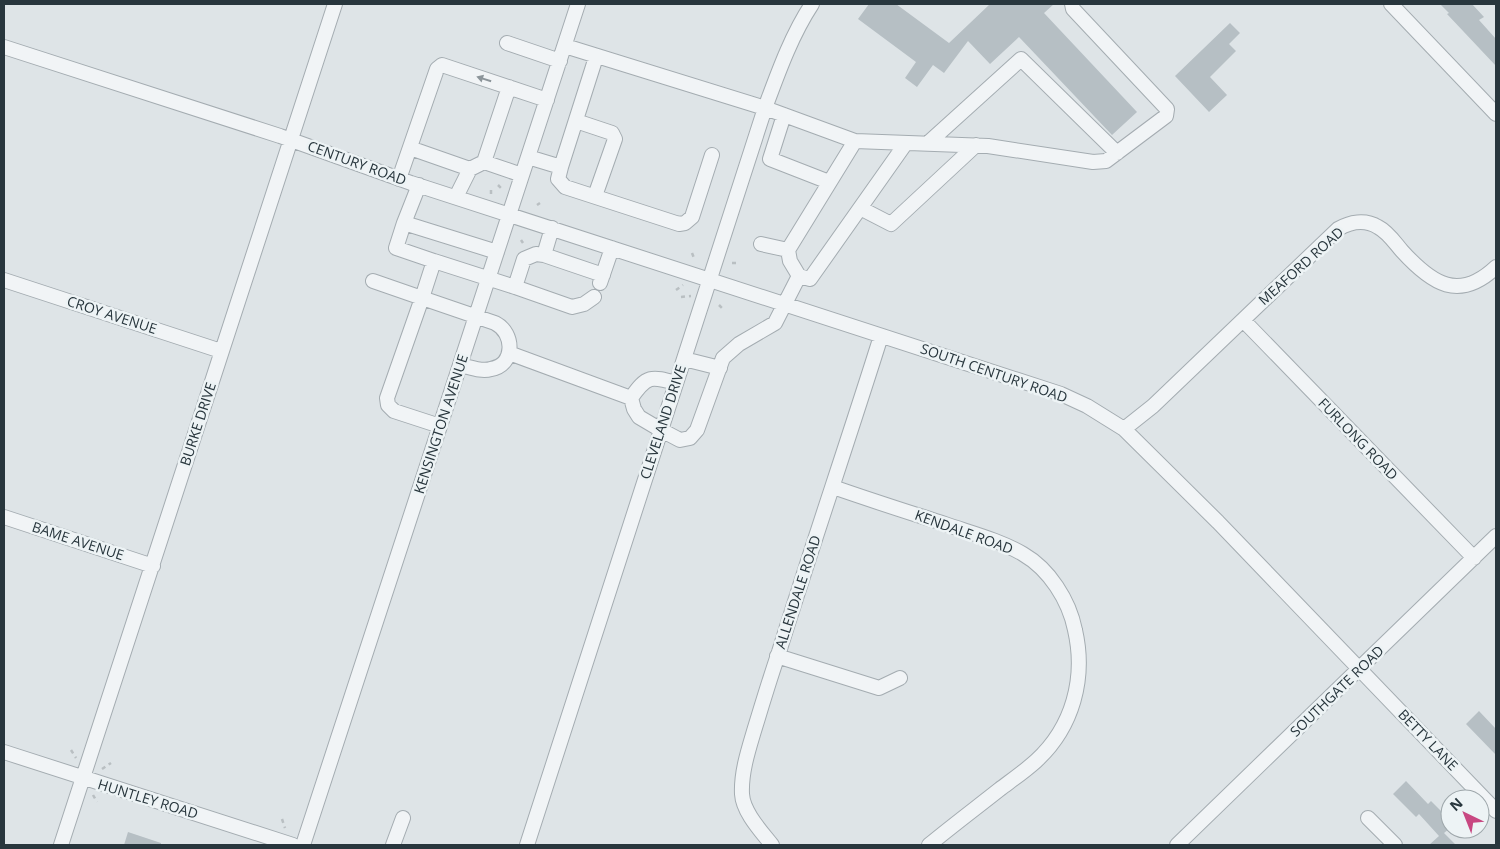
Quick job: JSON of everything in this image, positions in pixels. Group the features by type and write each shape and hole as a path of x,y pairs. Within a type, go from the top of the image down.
{"street":[{"name":"BURKE DRIVE","path":"61,845 335,4"},
{"name":"KENSINGTON AVENUE","path":"303,845 578,4"},
{"name":"CLEVELAND DRIVE","path":"527,845 765,108 779,69 797,29 812,4"},
{"path":"565,46 765,108 855,141 976,145 1093,162 1106,161 1166,116 1167,109 1073,9 1072,4"},
{"path":"1391,4 1496,114"},
{"path":"507,42 560,61"},
{"name":"CENTURY ROAD","path":"4,46 290,140 399,179 710,279"},
{"path":"596,57 558,179 565,187 679,224 685,223 692,217 712,154"},
{"path":"927,144 1021,59 1117,153"},
{"path":"399,179 437,69 442,66 547,100"},
{"path":"484,162 508,87"},
{"path":"784,115 770,158 830,182"},
{"path":"576,122 612,133 615,139 595,196"},
{"path":"855,141 788,250 790,261 799,276 810,279 906,143"},
{"path":"860,208 891,224 976,145"},
{"path":"410,148 470,169"},
{"path":"528,157 561,167"},
{"path":"456,197 470,169 484,162 522,175"},
{"path":"419,185 396,248 572,307 584,304 594,297"},
{"name":"MEAFORD ROAD","path":"1124,429 1153,406 1338,229 1346,225 1358,222 1380,227 1416,266 1437,282 1462,286 1485,277 1496,267"},
{"path":"404,223 497,252"},
{"path":"544,255 552,228"},
{"path":"761,244 788,250"},
{"path":"515,287 524,259 536,254 544,255 601,279 612,248"},
{"path":"434,262 387,398 388,405 394,411 440,426"},
{"path":"631,398 639,418 680,440 690,438 697,430 723,358 738,344 774,322 799,276"},
{"name":"SOUTH CENTURY ROAD","path":"710,279 1061,394 1087,406 1124,429 1218,522 1359,669"},
{"name":"CROY AVENUE","path":"4,280 221,351"},
{"path":"373,281 476,316 495,323 504,329 510,339 509,353 504,363 492,369 480,370 460,365"},
{"name":"FURLONG ROAD","path":"1243,320 1474,558"},
{"name":"ALLENDALE ROAD","path":"772,845 744,806 742,779 777,656 881,336"},
{"path":"509,353 631,398"},
{"path":"684,359 720,368"},
{"path":"631,398 639,387 648,380 656,378 676,383"},
{"name":"KENDALE ROAD","path":"833,487 1004,544 1030,558 1056,585 1074,622 1079,645 1078,685 1073,706 1064,725 1052,743 1036,761 928,845"},
{"name":"BAME AVENUE","path":"4,517 153,566"},
{"name":"SOUTHGATE ROAD","path":"1177,845 1496,536"},
{"path":"777,656 880,688 900,678"},
{"name":"BETTY LANE","path":"1359,669 1496,811"},
{"name":"HUNTLEY ROAD","path":"4,752 83,779 293,845"},
{"path":"393,845 403,818"},
{"path":"1368,818 1395,845"}],"path":[{"path":"498,185 502,189"},
{"path":"491,194 492,186"},
{"path":"692,253 694,258"},
{"path":"676,290 684,284"},
{"path":"680,297 691,296"},
{"path":"720,305 723,309"},
{"path":"71,750 76,759"},
{"path":"102,769 111,763"},
{"path":"93,795 97,802"},
{"path":"282,819 286,832"}],"building":[{"path":"869,4 896,4 949,43 990,4 1054,4 1044,13 1137,112 1112,135 1019,37 990,64 968,41 944,73 933,65 917,87 905,78 916,62 858,19"},
{"path":"1440,4 1472,4 1484,17 1479,20 1496,39 1496,66 1447,14 1449,13"},
{"path":"1230,23 1240,33 1229,44 1236,51 1210,77 1227,95 1209,112 1175,76"},
{"path":"1479,711 1496,729 1496,755 1466,724"},
{"path":"1406,781 1428,804 1431,801 1440,810 1440,839 1450,839 1456,845 1429,845 1439,836 1419,814 1416,817 1393,794"},
{"path":"128,832 161,843 161,845 124,845"}]}
